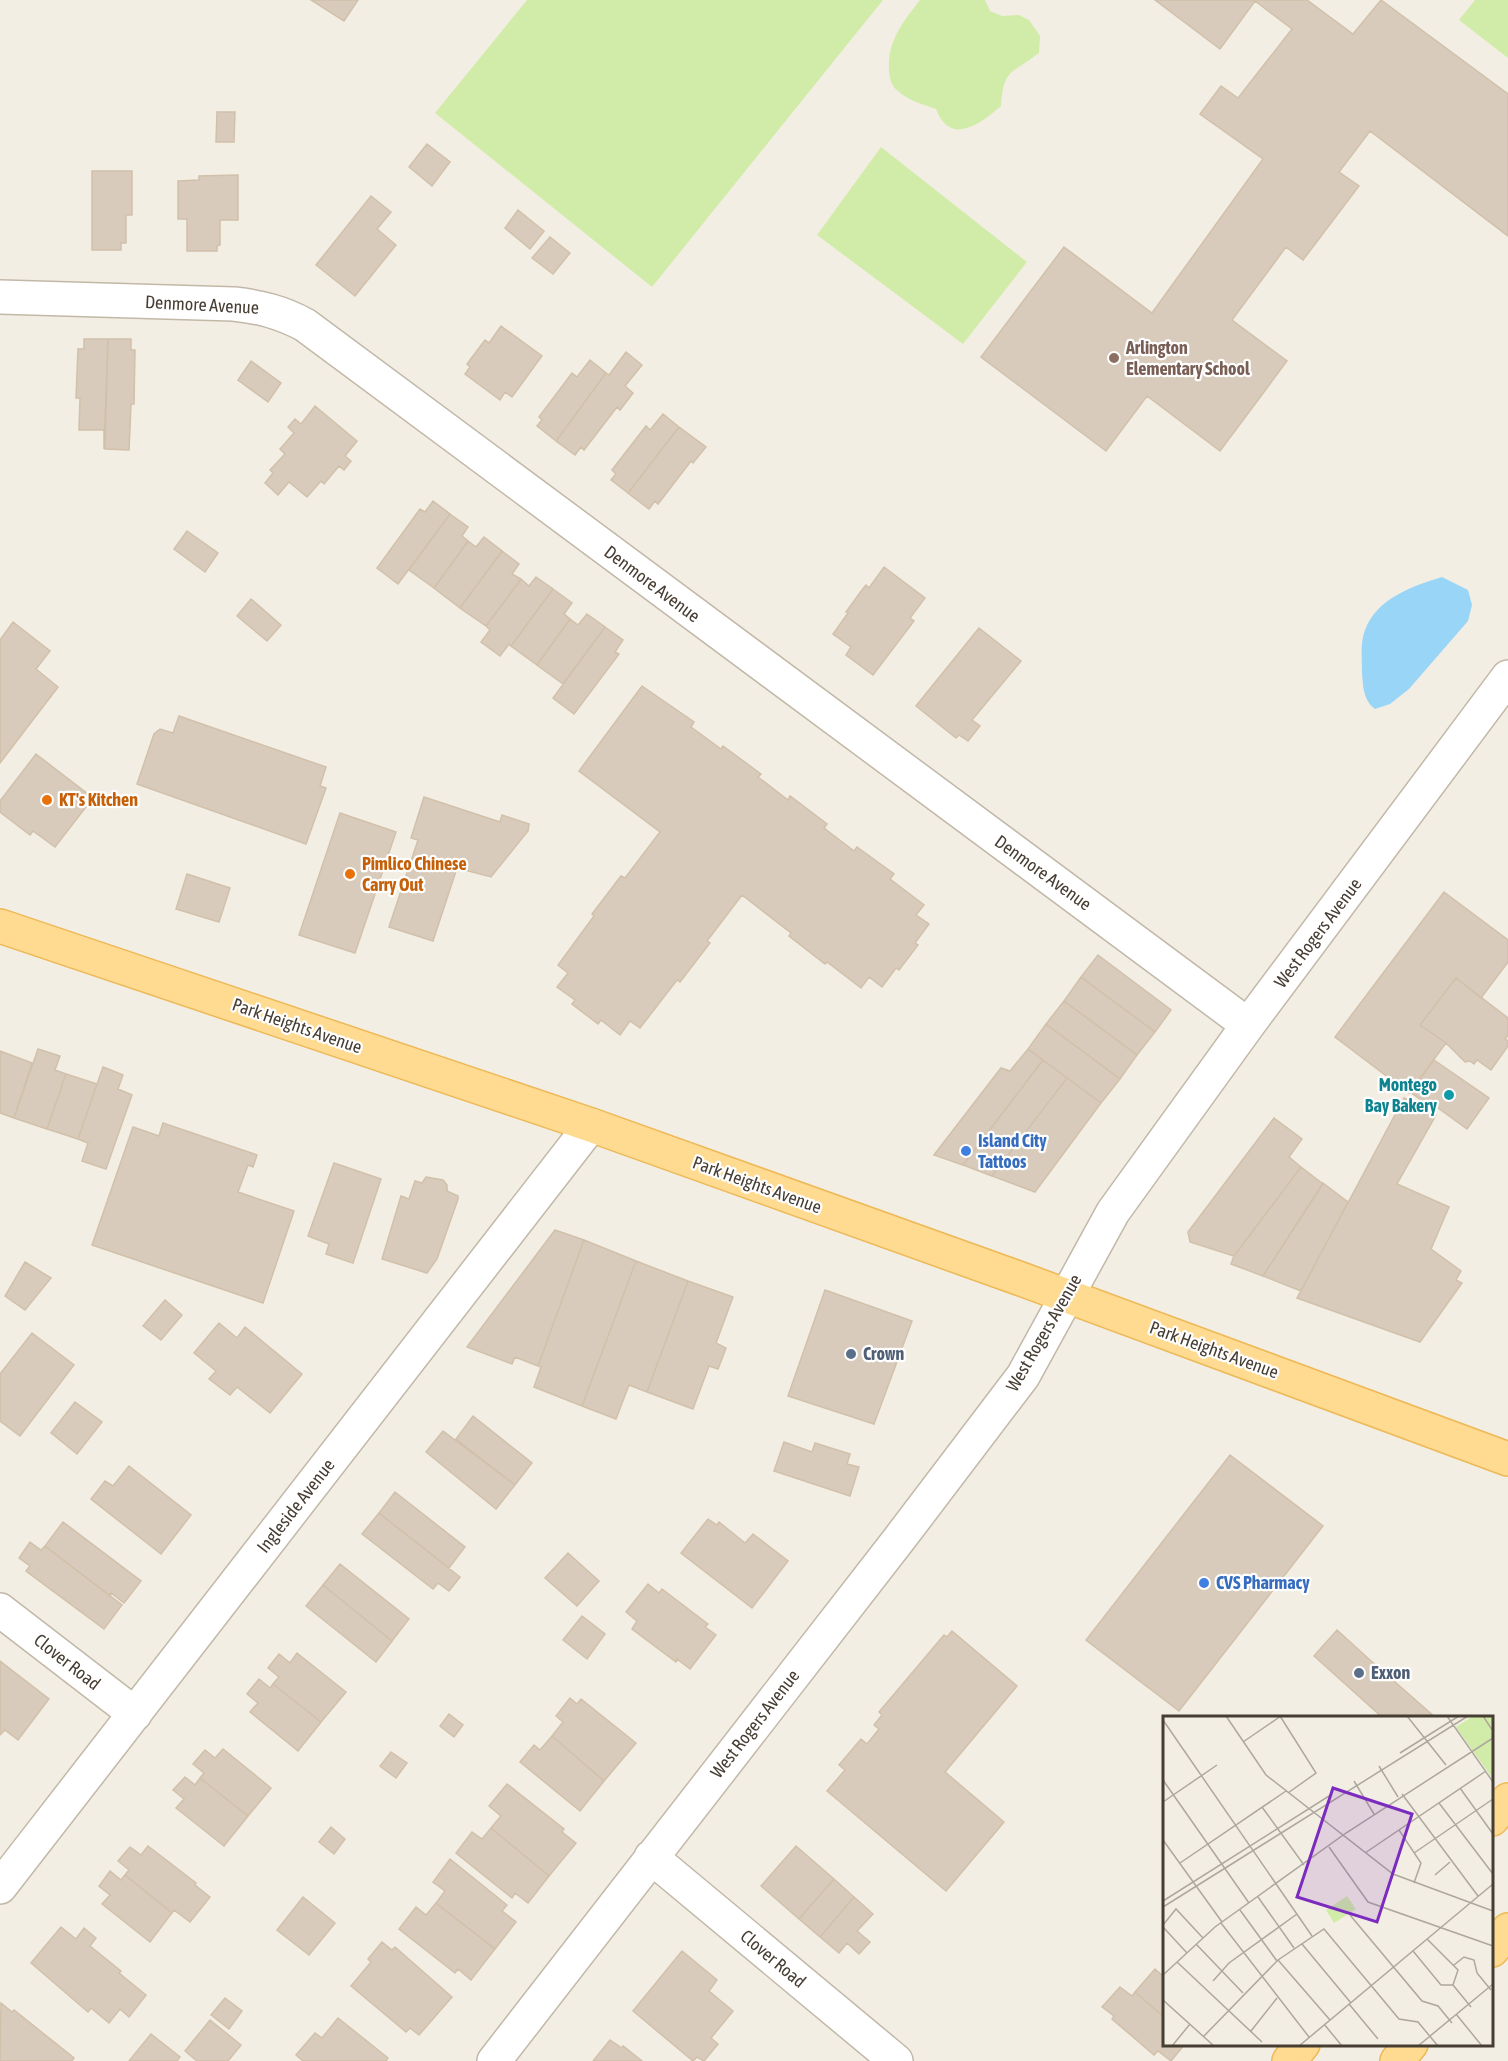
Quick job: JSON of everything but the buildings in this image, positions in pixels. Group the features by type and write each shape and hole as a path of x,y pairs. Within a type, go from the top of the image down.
{"main road":[{"name":"Park Heights Avenue","path":"0,926 591,1125 1066,1296 1508,1459"},
{"path":"1493,1817 1508,1800"},
{"path":"1493,1948 1508,1930"},
{"path":"1289,2061 1301,2046"},
{"path":"1396,2061 1409,2046"}],"street":[{"name":"Denmore Avenue","path":"0,297 234,304 263,308 296,320 1248,1025"},
{"name":"West Rogers Avenue","path":"494,2061 1023,1376 1113,1212 1248,1025 1508,677"},
{"name":"Ingleside Avenue","path":"0,1887 591,1125"},
{"name":"Clover Road","path":"0,1610 135,1714"},
{"name":"Clover Road","path":"651,1857 896,2061"}],"green space":[{"path":"527,0 883,0 652,287 435,113"},
{"path":"920,0 985,0 990,11 1002,16 1019,15 1029,20 1040,36 1039,53 1015,69 1007,78 1001,106 974,125 957,129 949,127 936,109 907,97 891,82 889,60 893,41 902,24"},
{"path":"1475,0 1508,0 1508,58 1459,20"},
{"path":"881,147 1027,262 963,344 817,235"}],"water":[{"path":"1442,577 1468,590 1472,605 1468,621 1409,689 1390,704 1375,709 1366,697 1363,687 1362,640 1365,630 1378,609 1397,595"}],"place":[{"name":"Arlington Elementary School","path":"1114,358"},
{"name":"KT's Kitchen","path":"47,800"},
{"name":"Pimlico Chinese Carry Out","path":"350,874"},
{"name":"Montego Bay Bakery","path":"1449,1095"},
{"name":"Island City Tattoos","path":"966,1151"},
{"name":"Crown","path":"851,1354"},
{"name":"CVS Pharmacy","path":"1204,1583"},
{"name":"Exxon","path":"1359,1673"}]}
